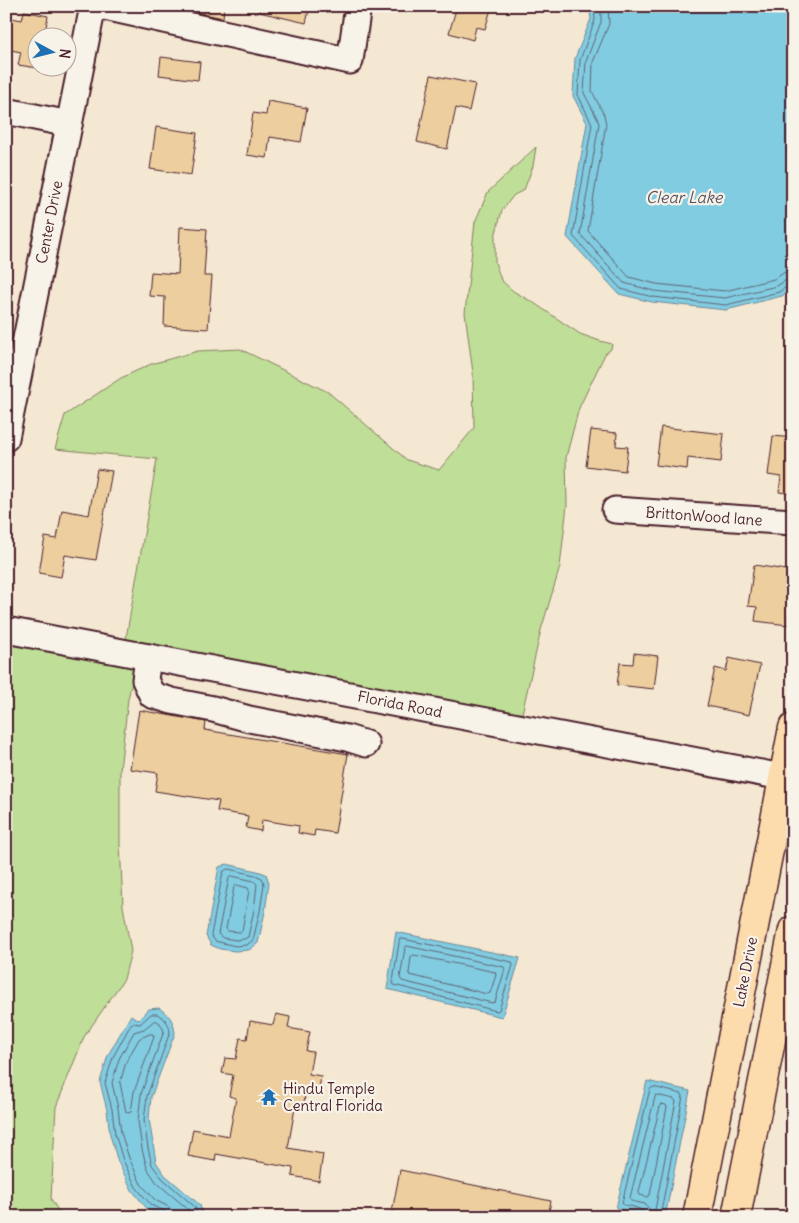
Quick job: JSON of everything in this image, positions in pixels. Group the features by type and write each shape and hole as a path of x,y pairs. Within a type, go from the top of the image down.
{"main road":[{"name":"Lake Drive","path":"697,1217 788,778 793,728"},
{"path":"736,1217 793,930"},
{"path":"704,1184 741,1189"}],"street":[{"name":"Center Drive","path":"6,438 93,6"},
{"path":"100,6 350,61 358,6"},
{"path":"6,111 69,124"},
{"name":"BrittonWood lane","path":"615,510 793,522"},
{"name":"Florida Road","path":"6,630 788,778"},
{"path":"148,657 145,680 152,695 249,719 347,738 366,744"}],"green space":[{"path":"536,147 533,166 524,190 514,195 502,210 495,237 495,262 501,280 513,291 580,334 612,344 611,349 605,354 579,408 566,457 567,505 560,567 541,630 521,718 125,644 157,459 55,449 65,415 121,378 151,364 198,351 240,349 328,392 407,460 439,470 474,428 473,373 465,313 475,222 488,192"},
{"path":"6,639 139,664 128,699 120,770 120,843 123,906 131,951 124,979 84,1037 56,1107 51,1199 62,1217 6,1217"}],"water":[{"name":"Clear Lake","path":"589,6 793,6 793,289 782,296 726,310 652,302 619,294 567,237 587,123 573,96 575,58 591,19"},
{"path":"227,864 266,874 269,883 258,943 249,950 220,949 211,945 206,936 219,867"},
{"path":"396,932 520,958 502,1017 387,989"},
{"path":"159,1008 170,1018 175,1033 151,1097 149,1119 156,1162 165,1175 200,1205 202,1213 199,1217 166,1217 148,1210 132,1190 118,1162 110,1135 107,1110 100,1082 108,1055 131,1015 138,1020 149,1009"},
{"path":"647,1081 690,1091 665,1217 649,1217 616,1208"}],"building":[{"path":"168,6 224,6 223,18"},
{"path":"260,6 310,6 306,23 259,12"},
{"path":"457,6 492,6 485,29 476,27 473,40 449,33"},
{"path":"24,11 48,16 46,28 28,28 28,66 18,65 21,52 6,49 6,17 22,20"},
{"path":"161,57 200,62 198,80 159,75"},
{"path":"431,75 475,84 469,111 456,108 447,149 417,142"},
{"path":"268,101 307,108 301,142 270,137 267,158 247,155 253,113 266,115"},
{"path":"156,127 197,133 191,175 150,169"},
{"path":"180,227 207,229 204,276 212,276 208,329 164,326 165,297 149,296 151,272 178,274"},
{"path":"661,427 724,434 721,462 688,458 687,469 656,465"},
{"path":"591,430 617,433 616,446 628,447 625,471 586,466"},
{"path":"773,436 793,438 793,494 779,492 781,477 768,475"},
{"path":"97,469 112,471 96,560 65,555 61,577 39,573 45,537 57,539 62,510 89,515"},
{"path":"754,565 793,571 788,625 755,621 757,607 748,606"},
{"path":"634,653 658,656 654,689 617,685 620,663 633,664"},
{"path":"729,658 760,665 749,715 707,706 715,668 726,671"},
{"path":"139,710 206,722 205,730 348,754 335,833 315,830 314,836 298,833 299,826 262,820 261,831 246,828 248,816 217,811 219,801 155,791 158,773 130,769"},
{"name":"Hindu Temple Central Florida","path":"276,1014 290,1017 288,1028 310,1032 306,1051 313,1052 309,1074 321,1076 319,1090 306,1088 303,1110 295,1108 288,1148 323,1154 319,1181 292,1176 293,1168 216,1154 215,1161 188,1156 193,1129 229,1136 236,1098 229,1096 233,1075 222,1073 225,1058 236,1059 240,1038 247,1039 250,1021 273,1025"},
{"path":"400,1170 551,1201 548,1217 391,1217"}],"place":[{"name":"Hindu Temple Central Florida","path":"269,1097"}]}
